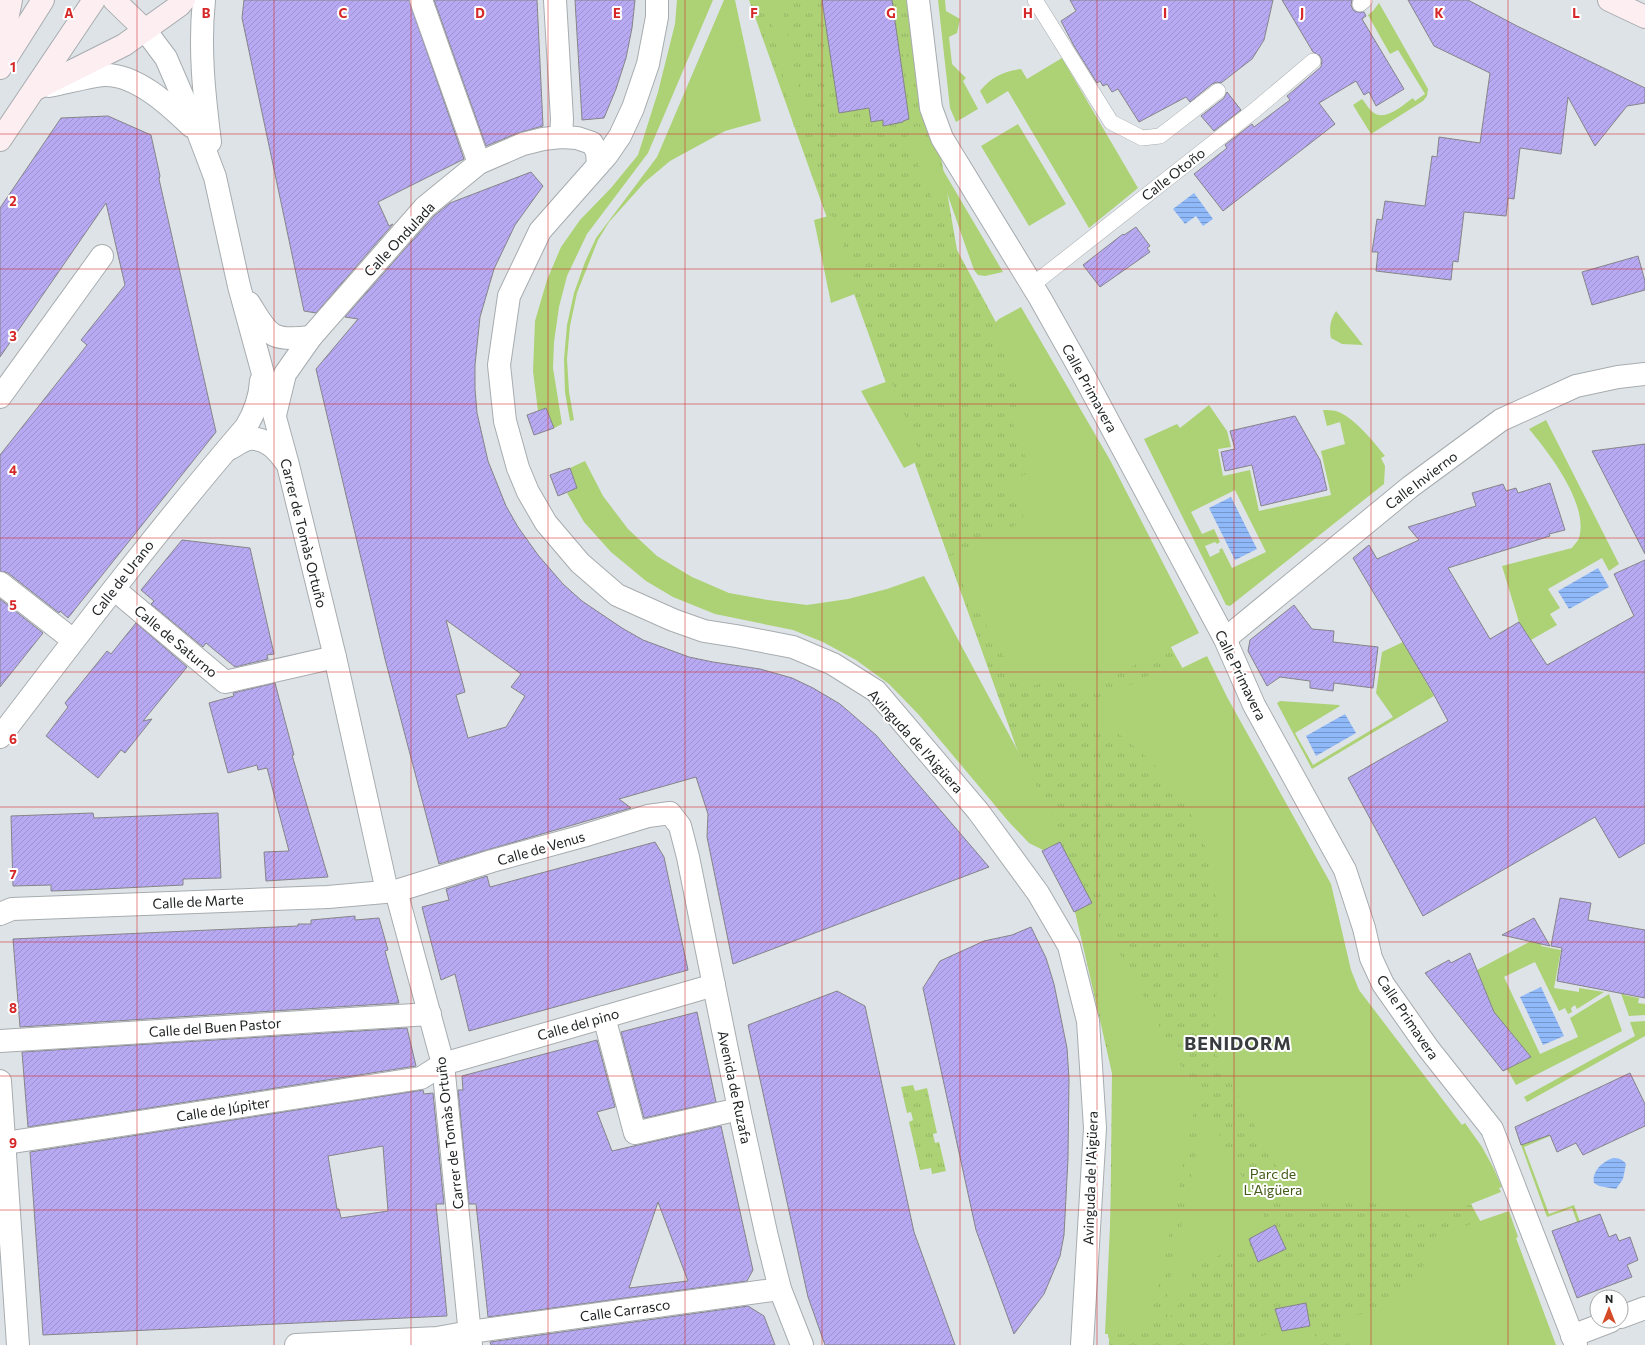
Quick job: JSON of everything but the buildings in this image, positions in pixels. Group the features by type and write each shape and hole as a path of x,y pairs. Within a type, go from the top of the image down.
{"main road":[{"path":"0,54 11,0"},
{"path":"0,68 43,0"},
{"path":"0,140 94,0"},
{"path":"114,0 145,30"},
{"path":"36,88 124,45 180,5 184,0"},
{"path":"1609,0 1645,17"}],"street":[{"name":"Carrer de Tomàs Ortuño","path":"204,0 201,47 205,100 215,176 239,286 261,372 288,466 392,891 430,1014 443,1064 470,1338"},
{"path":"422,0 479,163"},
{"path":"555,0 562,119 561,138"},
{"name":"Avinguda de l'Aigüera","path":"658,0 657,17 648,64 633,108 620,136 540,232 509,296 499,365 505,421 518,468 528,492 546,523 580,562 617,595 673,620 704,631 793,647 833,664 876,691 978,811 1038,893 1069,946 1088,1021 1095,1128 1082,1345"},
{"name":"Calle Primavera","path":"918,0 931,108 942,138 1030,286 1040,298 1085,378 1225,639 1254,705 1345,870 1364,928 1371,958 1382,984 1428,1048 1492,1129 1574,1340"},
{"name":"Carrer de Tomàs Ortuño","path":"145,30 166,58 215,176"},
{"path":"36,88 104,75 128,80 167,103 198,132"},
{"name":"Calle Ondulada","path":"274,418 285,374 311,337 425,207 479,163 523,144 543,139 577,138 592,143 596,152 598,164"},
{"path":"1,393 102,256"},
{"path":"239,286 263,326 274,335 297,338 311,337"},
{"name":"Calle de Urano","path":"0,737 73,640 246,427 256,411 260,394 261,372"},
{"name":"Calle Invierno","path":"1225,639 1410,487 1501,420 1576,386 1618,377 1645,374"},
{"path":"226,450 249,439 265,441 279,452 288,466"},
{"path":"0,583 73,640"},
{"name":"Calle de Saturno","path":"114,589 225,682 335,657"},
{"name":"Calle de Venus","path":"392,891 648,816 670,813 680,826"},
{"name":"Avenida de Ruzafa","path":"680,826 688,857 739,1109 780,1289 802,1345"},
{"name":"Calle de Marte","path":"0,914 12,909 234,899 328,897 392,891"},
{"name":"Calle del pino","path":"443,1064 714,985"},
{"name":"Calle del Buen Pastor","path":"0,1041 430,1014"},
{"path":"604,1017 635,1133 739,1109"},
{"name":"Calle de Júpiter","path":"3,1144 418,1079 422,1078 443,1064"},
{"path":"0,1081 3,1144 18,1345"},
{"name":"Calle Carrasco","path":"296,1345 437,1338 470,1338 780,1289"},
{"path":"1629,1315 1645,1308"},
{"path":"1574,1340 1595,1329"}],"lane":[{"path":"1035,0 1111,122 1142,138 1160,136 1218,91"},
{"name":"Calle Otoño","path":"1030,286 1255,110 1313,61"}],"green space":[{"path":"677,0 713,0 648,153 587,234 567,276 559,307 554,342 553,368 562,424 554,428 546,408 538,411 533,371 535,321 547,280 561,247 580,220 611,188 638,155 658,92 675,24"},
{"path":"724,0 735,0 761,121 725,131 670,161 645,182 609,222 598,240 577,293 570,326 567,359 569,392 574,420 570,421 565,392 564,359 567,325 574,293 585,262 596,238 657,157"},
{"name":"Parc de L'Aigüera","path":"749,0 914,0 957,250 1547,1345 1109,1345 1112,1073 1075,911"},
{"path":"767,0 780,0 807,125 794,127"},
{"path":"938,0 945,0 946,11 960,19 957,33 949,37 952,64 966,78 963,81 978,109 956,122 950,108"},
{"path":"1379,3 1428,89 1427,96 1423,101 1371,134 1353,105 1362,99 1372,112 1379,115 1384,115 1389,114 1413,98 1415,101 1425,94 1398,50 1390,54 1368,15"},
{"path":"904,39 914,112 911,113 901,40"},
{"path":"1062,58 1138,188 1089,228 1008,91 987,104 980,91 993,78 1003,73 1021,69 1027,79"},
{"path":"1018,124 1066,204 1029,226 981,146"},
{"path":"919,126 940,165 1003,272 985,276 978,275 974,270 947,193 932,198 907,136 917,132 915,127"},
{"path":"832,215 860,292 831,303 814,220"},
{"path":"1021,307 1110,460 1199,633 1083,691 1067,684 1049,682 1036,685 1023,691 948,557 1025,521 1007,481 1031,472 1009,413 1026,406 992,326 999,319"},
{"path":"1336,311 1363,345 1342,344 1331,338 1330,324"},
{"path":"891,380 922,459 904,468 861,391"},
{"path":"1209,405 1227,431 1231,447 1218,449 1223,476 1250,470 1259,511 1331,495 1321,451 1345,444 1340,422 1327,426 1323,410 1334,411 1350,418 1375,443 1385,456 1381,458 1385,466 1384,484 1230,606 1226,605 1144,439 1177,424 1180,428","holes":["1235,490 1266,552 1232,568 1222,548 1219,550 1220,552 1210,557 1205,546 1215,542 1217,544 1220,542 1214,529 1202,534 1191,512"]},
{"path":"1546,420 1619,564 1609,571 1602,558 1548,589 1560,608 1550,614 1557,625 1531,640 1519,622 1502,566 1572,548 1579,538 1581,525 1573,495 1565,480 1547,451 1529,429"},
{"path":"585,461 603,496 628,529 657,556 692,577 729,593 807,605 848,599 887,589 924,576 1065,839 1043,850 1029,843 1009,822 919,715 889,684 856,660 823,642 793,630 715,614 673,597 646,581 611,552 584,522 567,493 577,488 570,468"},
{"path":"1403,642 1434,696 1312,769 1277,703 1280,701 1340,706 1295,733 1313,765 1393,717 1376,693 1382,652"},
{"path":"1207,656 1227,697 1331,884 1351,970 1359,990 1462,1125 1465,1123 1482,1147 1502,1187 1499,1188 1501,1192 1418,1225 1409,1216 1387,1203 1362,1198 1337,1199 1325,1202 1302,1213 1213,1049 1219,954 1217,903 1209,855 1189,809 1163,774 1141,752 1114,730 1090,721 1092,705 1178,660 1182,668"},
{"path":"1092,903 1197,1095 1162,1270 1149,1323 1108,1338 1108,1334 1105,1334 1113,1161 1112,1073 1105,1020 1075,911"},
{"path":"1544,934 1541,946 1561,950 1554,988 1579,992 1579,988 1604,992 1577,1009 1575,1005 1571,1008 1572,1012 1568,1014 1565,1008 1559,1011 1535,962 1504,977 1540,1054 1578,1037 1570,1018 1609,994 1622,1031 1516,1085 1507,1069 1531,1057 1494,1012 1477,970"},
{"path":"1627,980 1624,995 1639,998 1638,1003 1645,1004 1645,1015 1629,1016 1617,982"},
{"path":"1645,1021 1645,1036 1527,1102 1524,1097 1635,1036 1630,1022"},
{"path":"913,1085 915,1091 927,1088 937,1133 933,1134 935,1143 939,1142 946,1171 932,1174 931,1168 920,1170 909,1122 913,1120 911,1112 907,1113 901,1087"},
{"path":"1205,1109 1270,1228 1190,1271 1194,1283 1169,1319 1167,1314 1163,1316"},
{"path":"1549,1134 1550,1136 1524,1147 1549,1214 1574,1205 1580,1222 1577,1222 1572,1208 1547,1217 1521,1145"},
{"path":"1509,1211 1518,1237 1516,1238 1556,1345 1350,1345 1337,1321 1390,1306 1411,1289 1425,1262 1425,1240"},
{"path":"1310,1326 1320,1345 1224,1345 1282,1331"}],"water":[{"path":"1194,193 1213,219 1203,226 1196,216 1185,224 1173,209"},
{"path":"1231,497 1257,549 1235,560 1209,508"},
{"path":"1598,568 1609,587 1569,609 1558,591"},
{"path":"1345,714 1356,733 1316,756 1306,736"},
{"path":"1541,987 1564,1036 1543,1045 1520,997"},
{"path":"1613,1158 1620,1159 1626,1164 1623,1179 1616,1189 1599,1186 1594,1183 1594,1175 1596,1171 1602,1164"}],"district":[{"name":"BENIDORM","path":"1238,1043"}]}
